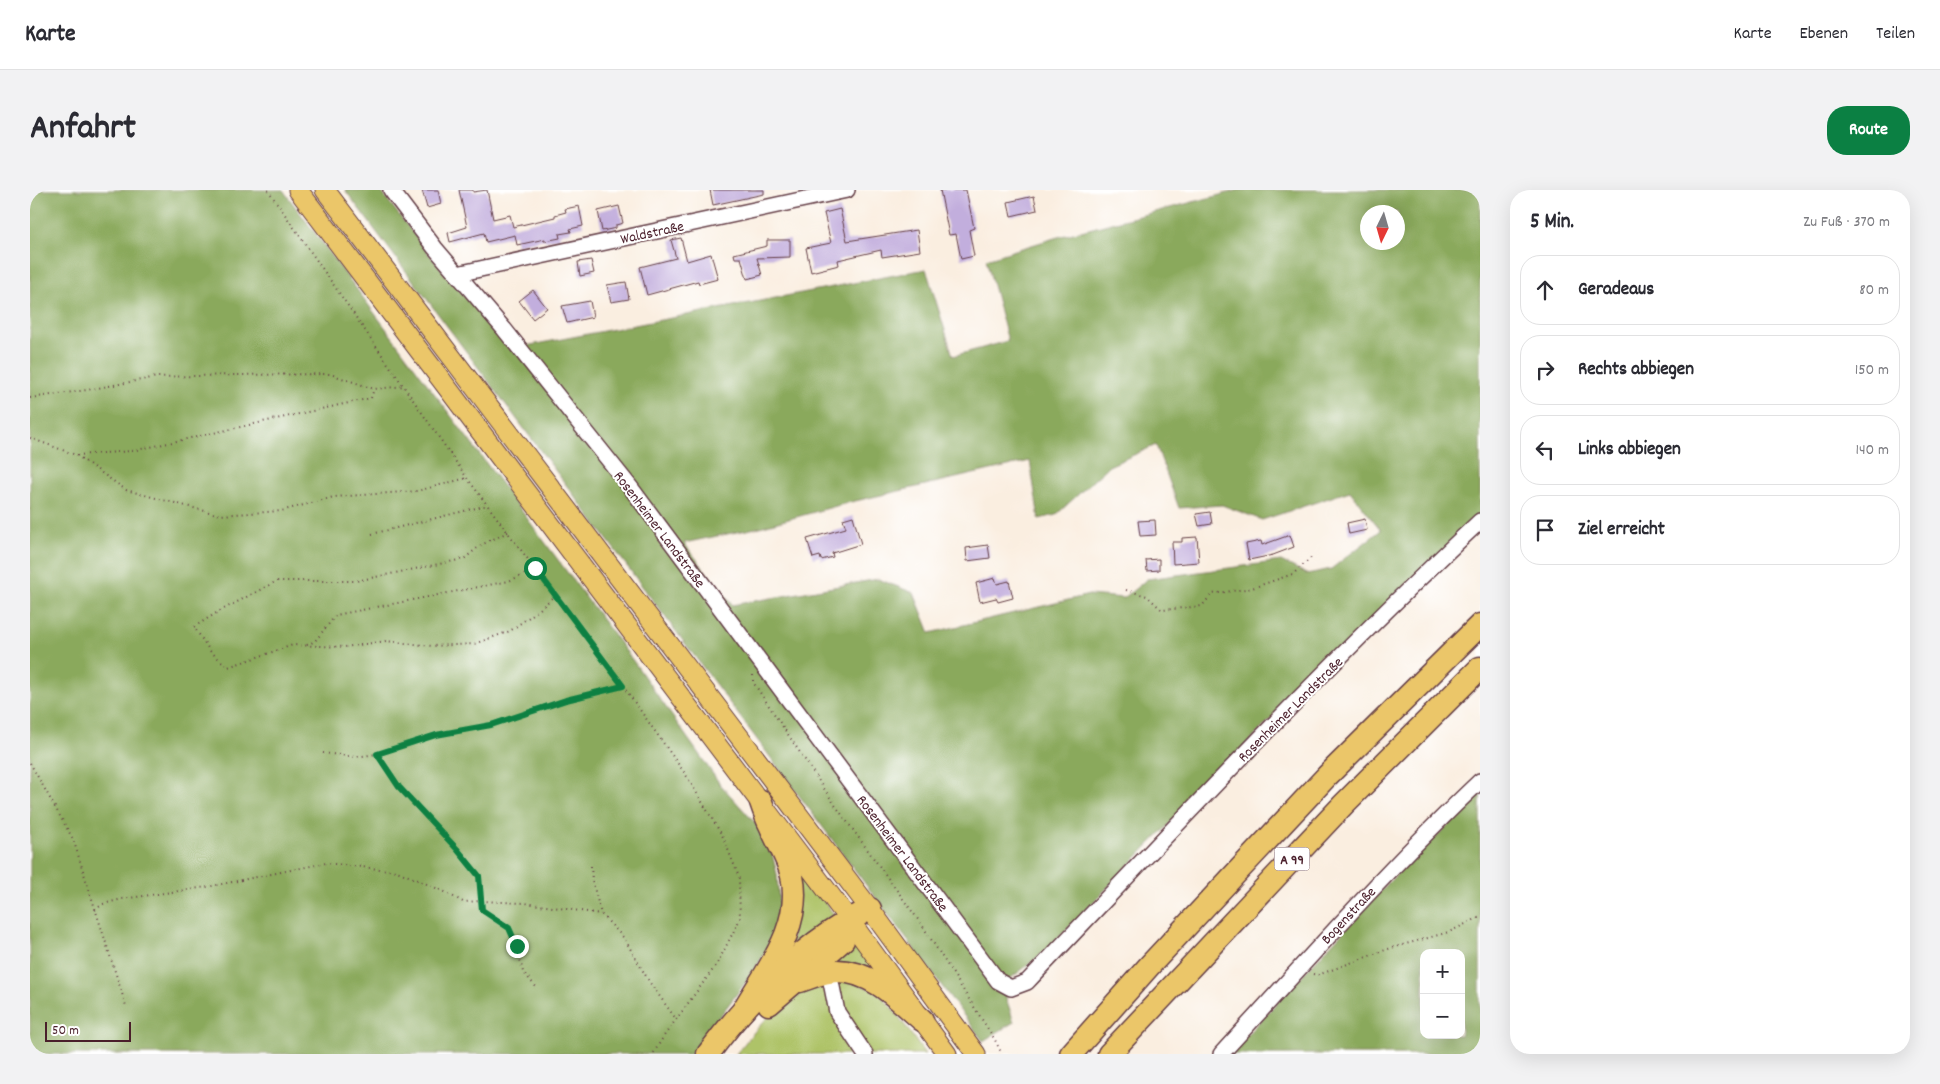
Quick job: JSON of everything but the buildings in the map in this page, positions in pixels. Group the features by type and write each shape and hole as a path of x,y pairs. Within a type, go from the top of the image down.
{"highway":[{"name":"A 99","path":"1071,1054 1150,965 1321,783 1480,626"},
{"name":"A 99","path":"1109,1054 1337,812 1480,668"},
{"path":"744,1009 780,952 788,929 793,905 792,878 783,850 771,828 761,802"},
{"path":"724,1054 754,1018 870,909"},
{"path":"708,1054 744,1009 796,957 853,924"},
{"path":"792,984 829,972 836,971 856,974 886,989 922,1020"}],"main road":[{"path":"298,190 853,924 947,1054"},
{"path":"325,190 870,909 976,1054"}],"street":[{"name":"Rosenheimer Landstraße","path":"391,190 435,248 504,329 630,488 998,981 1011,988 1027,982 1282,717 1418,579 1480,521"},
{"name":"Waldstraße","path":"457,274 847,190"},
{"name":"Bogenstraße","path":"1221,1054 1350,913 1480,781"},
{"path":"829,972 836,1012 865,1054"}],"path":[{"path":"268,190 467,478 623,686 686,776 723,837 739,877 740,919 716,964 653,1054"},
{"path":"30,398 157,377 330,374 374,389 405,386"},
{"path":"76,455 132,451 371,398 374,389"},
{"path":"30,438 76,455 126,490 220,515 281,511 334,497 418,491 467,478"},
{"path":"372,534 488,505"},
{"path":"508,532 481,545 464,559 356,580 277,582 218,612 194,627 210,651 228,667 293,645 346,647 386,641 432,646 474,644 510,630 540,609 555,595"},
{"path":"1126,590 1147,596 1162,610 1202,606 1212,594 1252,588 1293,574 1313,556"},
{"path":"305,646 315,641 336,614 509,581 535,568"},
{"path":"753,654 753,682 835,805 922,925 1002,1054"},
{"path":"323,753 355,757 377,754 436,735 491,725 566,700 623,686"},
{"path":"377,754 399,787 457,849 479,876 482,910 509,928 517,946 523,972 537,988"},
{"path":"30,763 72,839 126,1006"},
{"path":"95,910 103,904 122,899 207,887 326,863 397,871 463,902 525,902 601,914"},
{"path":"591,866 592,880 601,914 624,938 650,983 676,1019"},
{"path":"1298,971 1318,975 1388,949 1449,932 1480,917"}],"green space":[{"path":"30,190 283,190 634,662 720,784 757,825 770,845 777,874 779,903 776,925 769,946 752,974 691,1054 30,1054"},
{"path":"345,190 380,190 429,254 510,349 926,269 953,356 1008,341 986,259 1058,237 1239,190 1480,190 1480,514 1314,675 1045,952 1011,978 1006,998 1014,1022 983,1041","holes":["1156,445 1179,508 1222,505 1262,520 1350,491 1381,530 1331,569 1307,574 1281,561 1147,579 1124,598 1089,595 930,633 914,593 878,579 732,605 684,543 756,528 851,502 1030,461 1039,519 1056,515 1109,466"]},
{"path":"1480,794 1480,1054 1229,1054 1391,880"},
{"path":"799,868 835,916 790,954"},
{"path":"856,940 880,975 824,966"},
{"path":"851,980 880,994 925,1054 736,1054 770,1015 800,989 818,982"}],"route":[{"path":"517,946 509,928 482,910 479,876 457,849 399,787 377,754 436,735 491,725 566,700 623,686 535,568"}]}
